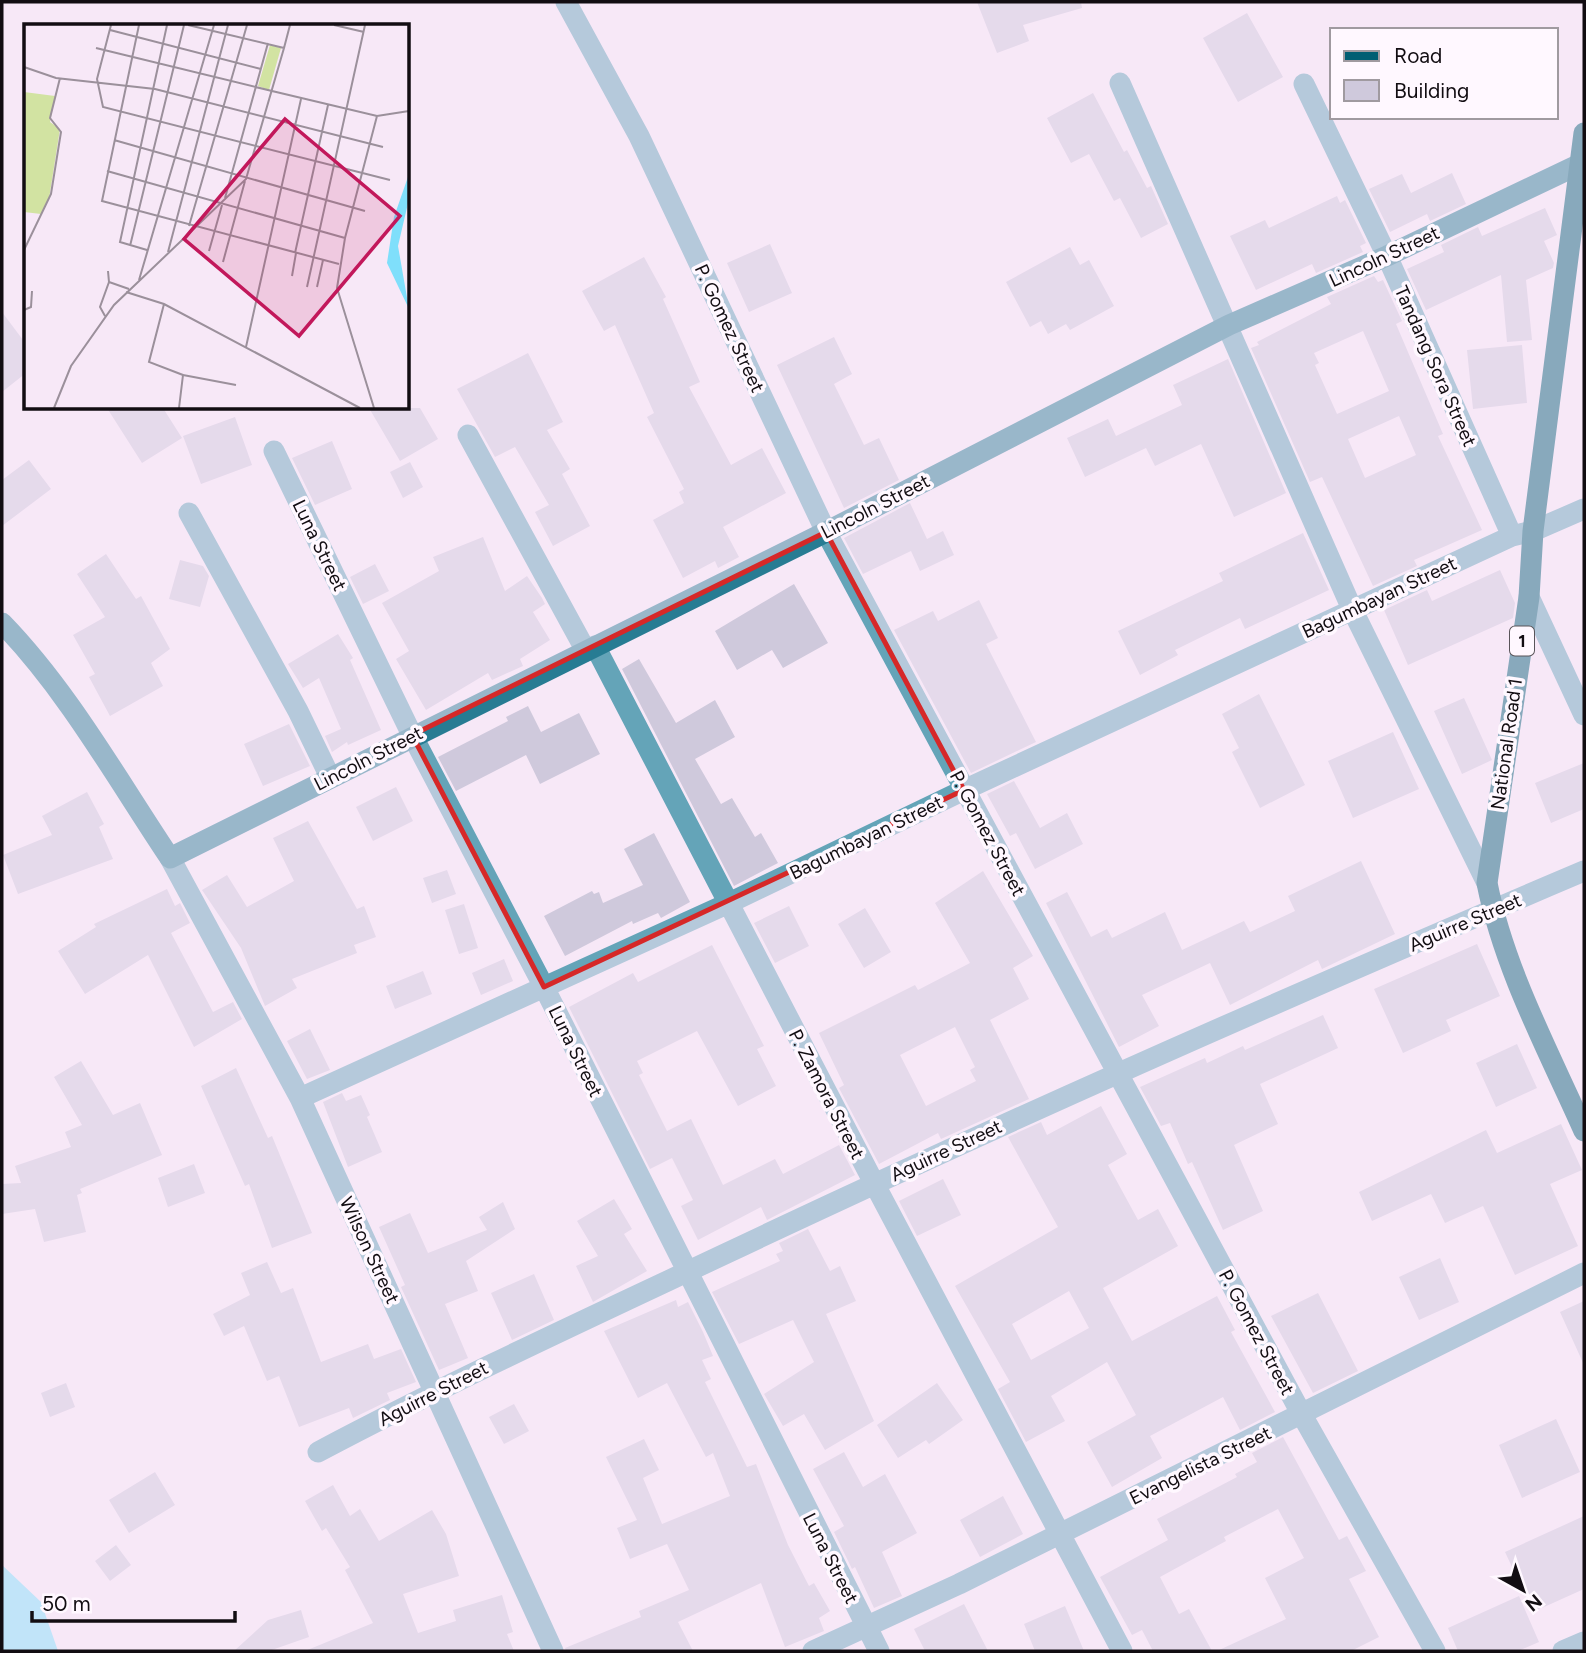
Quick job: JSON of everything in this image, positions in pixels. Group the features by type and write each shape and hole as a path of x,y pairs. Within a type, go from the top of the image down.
{"main road":[{"name":"National Road 1","path":"1584,133 1533,531 1529,597 1487,883 1492,910 1525,997 1584,1131"}],"street":[{"name":"P. Gomez Street","path":"566,2 639,136 826,532 1302,1415 1436,1651"},
{"path":"1120,83 1352,609 1487,883"},
{"name":"Tandang Sora Street","path":"1304,84 1387,256 1512,536"},
{"name":"Lincoln Street","path":"170,858 412,735 826,532 1229,325 1387,256 1582,163"},
{"name":"P. Zamora Street","path":"468,435 590,648 729,903 1122,1651"},
{"name":"Luna Street","path":"275,450 412,735 544,987 879,1651"},
{"name":"Bagumbayan Street","path":"300,1098 729,903 1352,609 1512,536 1533,531 1584,509"},
{"path":"189,513 298,712 330,777"},
{"path":"1529,597 1584,715"},
{"path":"2,623 22,643 68,707 170,858"},
{"name":"Wilson Street","path":"170,858 300,1098 553,1651"},
{"name":"Aguirre Street","path":"318,1452 435,1390 874,1183 1116,1072 1584,871"},
{"name":"Evangelista Street","path":"813,1651 1302,1415 1584,1273"},
{"path":"1563,1651 1584,1642"}],"highlighted area":[{"path":"826,532 964,790 544,987 412,735"}],"water":[{"path":"2,1565 41,1602 58,1651 2,1651"}],"building":[{"path":"977,2 1081,2 1082,8 1023,25 1029,41 997,53"},
{"path":"1247,13 1283,77 1238,102 1203,38"},
{"path":"1093,93 1124,152 1127,150 1147,188 1151,186 1168,224 1141,238 1120,198 1114,201 1089,154 1071,163 1047,118"},
{"path":"1452,173 1466,204 1430,221 1427,214 1390,232 1369,189 1402,174 1411,193"},
{"path":"1337,196 1340,203 1345,200 1366,243 1360,246 1363,252 1316,273 1312,264 1256,290 1230,236 1265,220 1269,228"},
{"path":"1545,208 1557,235 1544,241 1554,263 1553,268 1526,280 1532,340 1507,342 1501,275 1426,310 1407,269 1444,252 1441,245 1478,227 1482,236"},
{"path":"770,244 792,293 749,312 727,263"},
{"path":"1070,247 1080,265 1089,260 1114,306 1070,330 1066,324 1048,334 1041,321 1030,327 1006,282"},
{"path":"644,257 666,297 663,299 700,382 689,387 731,465 762,448 786,493 723,527 739,557 718,568 715,561 683,578 653,520 684,503 679,492 684,489 647,417 654,413 615,325 604,331 582,291"},
{"path":"1374,276 1378,282 1383,280 1402,321 1396,324 1443,434 1438,436 1482,530 1414,560 1417,566 1373,586 1322,477 1310,482 1251,348 1259,345 1257,342 1331,304 1327,297","holes":["1363,331 1389,391 1337,414 1315,365 1319,363 1314,353","1399,416 1416,455 1365,478 1348,439"]},
{"path":"2,312 24,341 24,375 2,392"},
{"path":"834,337 852,374 834,384 864,445 879,438 899,480 844,508 777,365"},
{"path":"1522,345 1527,403 1473,409 1467,350"},
{"path":"528,353 563,422 547,430 570,469 562,474 590,526 553,546 535,512 549,505 515,447 495,457 457,389"},
{"path":"1228,359 1286,493 1234,517 1201,444 1155,466 1146,448 1085,477 1067,438 1108,419 1116,436 1182,405 1173,385"},
{"path":"420,408 438,439 400,461 370,410"},
{"path":"108,410 164,410 182,438 142,463"},
{"path":"235,417 252,465 201,484 183,436"},
{"path":"332,441 352,489 315,505 292,458"},
{"path":"29,460 51,489 2,526 2,480"},
{"path":"410,462 423,487 403,498 390,472"},
{"path":"910,503 927,539 943,531 954,555 920,571 911,551 863,574 844,538"},
{"path":"1303,533 1329,590 1245,629 1240,618 1175,650 1178,655 1140,675 1118,631 1223,581 1219,573"},
{"path":"483,537 505,591 527,576 542,598 545,604 533,612 550,640 520,659 523,666 492,680 488,673 426,710 396,659 409,651 382,603 439,571 433,557"},
{"path":"106,554 136,599 141,596 170,649 151,663 163,686 110,716 89,677 95,674 73,635 105,617 77,574"},
{"path":"180,560 203,566 209,576 200,607 169,599"},
{"path":"375,564 389,591 363,604 350,577"},
{"path":"1500,570 1515,603 1513,618 1408,665 1384,610 1427,590 1432,601"},
{"path":"794,584 828,643 783,668 772,650 737,670 715,631"},
{"path":"979,600 998,638 986,644 1036,742 971,773 894,630 933,611 938,621"},
{"path":"338,634 353,658 350,660 381,730 348,745 347,742 332,752 325,736 341,729 319,678 303,688 288,664"},
{"path":"639,659 676,723 715,700 735,737 695,759 721,804 732,798 755,837 761,833 778,863 734,886 622,669"},
{"path":"1259,694 1305,785 1260,808 1232,752 1239,748 1222,714"},
{"path":"1464,698 1492,760 1462,774 1434,711"},
{"path":"528,706 541,732 579,713 600,754 540,784 526,755 456,791 438,757 508,721 506,717"},
{"path":"289,724 310,766 263,786 244,744"},
{"path":"1393,732 1419,789 1353,818 1328,761"},
{"path":"1584,763 1584,809 1551,823 1535,783"},
{"path":"1014,781 1040,828 1067,813 1083,844 1035,869 1016,833 1010,836 987,794"},
{"path":"396,787 413,821 373,841 356,807"},
{"path":"87,792 104,824 99,827 113,859 18,894 3,855 52,835 42,816"},
{"path":"308,821 357,909 364,906 376,937 354,945 357,953 292,979 297,988 265,1006 241,948 202,890 227,875 247,907 294,881 273,838"},
{"path":"654,833 690,902 661,918 658,913 633,924 632,921 565,956 544,916 592,891 594,894 599,892 603,903 643,885 624,849"},
{"path":"1361,861 1395,934 1322,969 1318,960 1230,1005 1210,963 1142,995 1159,1026 1119,1047 1046,903 1067,892 1091,937 1107,929 1112,938 1165,912 1182,950 1244,921 1250,932 1295,911 1288,896"},
{"path":"447,870 456,894 432,903 423,878"},
{"path":"983,871 1033,956 1013,968 1029,999 990,1020 1029,1099 941,1139 938,1133 879,1164 839,1088 844,1085 819,1033 915,985 918,990 970,963 935,903","holes":["955,1027 975,1067 970,1070 976,1081 926,1106 900,1055"]},
{"path":"167,889 175,906 180,903 190,923 171,933 213,1012 233,1002 242,1019 194,1047 148,955 85,994 58,951 96,927 94,924"},
{"path":"464,904 478,948 459,954 445,910"},
{"path":"789,906 809,946 775,963 754,923"},
{"path":"865,908 891,952 864,968 838,924"},
{"path":"1477,944 1500,996 1446,1020 1451,1031 1403,1053 1374,989"},
{"path":"712,945 764,1046 757,1049 776,1086 738,1106 697,1031 637,1061 643,1073 639,1075 667,1131 691,1119 723,1185 775,1159 783,1174 839,1145 855,1175 767,1220 761,1207 698,1240 681,1206 693,1200 672,1158 650,1169 569,1007 633,973 638,982"},
{"path":"504,959 513,981 481,995 472,973"},
{"path":"423,971 432,994 395,1009 386,986"},
{"path":"1323,1015 1338,1048 1260,1084 1278,1124 1234,1145 1263,1211 1223,1230 1192,1162 1188,1164 1170,1123 1161,1126 1140,1087 1205,1058 1207,1063 1243,1046 1245,1050"},
{"path":"310,1029 330,1070 307,1079 287,1041"},
{"path":"1517,1044 1537,1088 1496,1107 1476,1063"},
{"path":"81,1061 113,1115 140,1103 162,1155 80,1189 82,1193 77,1195 86,1232 44,1242 35,1209 2,1214 2,1184 21,1183 15,1166 71,1147 65,1132 82,1125 54,1077"},
{"path":"236,1068 268,1138 272,1136 312,1233 272,1248 249,1184 245,1186 201,1086"},
{"path":"342,1093 346,1101 361,1095 382,1152 348,1167 323,1102"},
{"path":"1101,1106 1127,1154 1108,1165 1138,1220 1158,1209 1178,1246 1103,1288 1132,1341 1217,1296 1235,1330 1231,1332 1275,1412 1240,1430 1223,1397 1150,1436 1162,1458 1112,1487 1087,1442 1136,1415 1107,1362 1051,1396 1065,1421 1026,1442 998,1389 1010,1382 955,1286 1058,1227 1008,1137 1041,1122 1047,1135","holes":["1069,1291 1089,1328 1031,1360 1012,1324"]},
{"path":"1561,1124 1582,1170 1550,1184 1578,1246 1515,1275 1483,1206 1445,1223 1431,1194 1372,1221 1359,1192 1486,1130 1497,1153"},
{"path":"194,1164 205,1193 168,1207 158,1178"},
{"path":"943,1179 961,1215 917,1236 899,1201"},
{"path":"614,1199 632,1229 624,1234 647,1271 593,1302 576,1266 598,1256 577,1221"},
{"path":"503,1202 515,1229 466,1261 478,1291 445,1304 468,1358 439,1370 401,1287 405,1285 379,1227 410,1213 428,1253 487,1230 479,1217"},
{"path":"808,1229 830,1271 840,1266 856,1301 826,1314 874,1421 825,1450 804,1414 783,1426 764,1394 814,1362 793,1320 739,1344 712,1292 780,1261 776,1254 783,1251 779,1243"},
{"path":"1440,1258 1459,1302 1419,1320 1399,1277"},
{"path":"267,1262 281,1293 293,1288 321,1362 368,1344 374,1359 401,1349 416,1382 387,1393 390,1400 353,1418 349,1408 299,1427 279,1376 267,1381 244,1326 224,1336 213,1314 250,1295 241,1273"},
{"path":"534,1274 554,1320 512,1340 491,1293"},
{"path":"1318,1293 1358,1371 1313,1393 1271,1316"},
{"path":"676,1300 678,1307 688,1302 703,1332 713,1356 702,1360 711,1379 705,1382 747,1467 756,1464 788,1545 809,1586 814,1583 830,1611 819,1618 824,1631 785,1647 761,1583 678,1622 693,1651 566,1651 565,1648 641,1617 639,1611 689,1590 667,1544 630,1559 617,1528 637,1520 606,1457 644,1439 659,1470 643,1478 662,1524 730,1496 713,1453 706,1457 667,1383 638,1398 604,1331"},
{"path":"1584,1301 1584,1365 1560,1312"},
{"path":"66,1383 75,1407 50,1417 41,1393"},
{"path":"937,1383 963,1420 929,1444 926,1440 898,1458 877,1425"},
{"path":"514,1404 529,1431 504,1444 489,1417"},
{"path":"1556,1419 1580,1472 1522,1498 1499,1445"},
{"path":"1283,1437 1339,1540 1347,1536 1366,1571 1349,1579 1379,1637 1351,1651 1217,1651 1286,1619 1265,1578 1304,1558 1278,1509 1224,1537 1226,1541 1160,1577 1179,1614 1189,1609 1212,1651 1153,1651 1142,1630 1132,1635 1100,1577 1168,1540 1157,1519 1237,1477 1235,1474 1257,1462 1252,1453"},
{"path":"844,1452 863,1487 885,1474 917,1533 882,1552 902,1596 874,1608 855,1567 852,1569 834,1532 844,1526 813,1469"},
{"path":"155,1472 175,1505 129,1533 109,1500"},
{"path":"333,1485 350,1516 360,1509 379,1541 432,1510 446,1534 459,1576 403,1594 418,1633 456,1621 453,1610 502,1595 513,1632 507,1634 514,1651 305,1651 373,1623 345,1570 350,1567 326,1528 322,1531 305,1501"},
{"path":"1003,1496 1023,1534 980,1557 960,1520"},
{"path":"1584,1516 1584,1589 1533,1612 1505,1552"},
{"path":"116,1545 131,1565 110,1581 95,1561"},
{"path":"1519,1596 1539,1642 1518,1651 1458,1651 1448,1628"},
{"path":"964,1604 988,1651 925,1651 914,1629"},
{"path":"1065,1606 1084,1651 1035,1651 1024,1624"},
{"path":"301,1610 309,1637 269,1651 234,1651 268,1620"}]}
